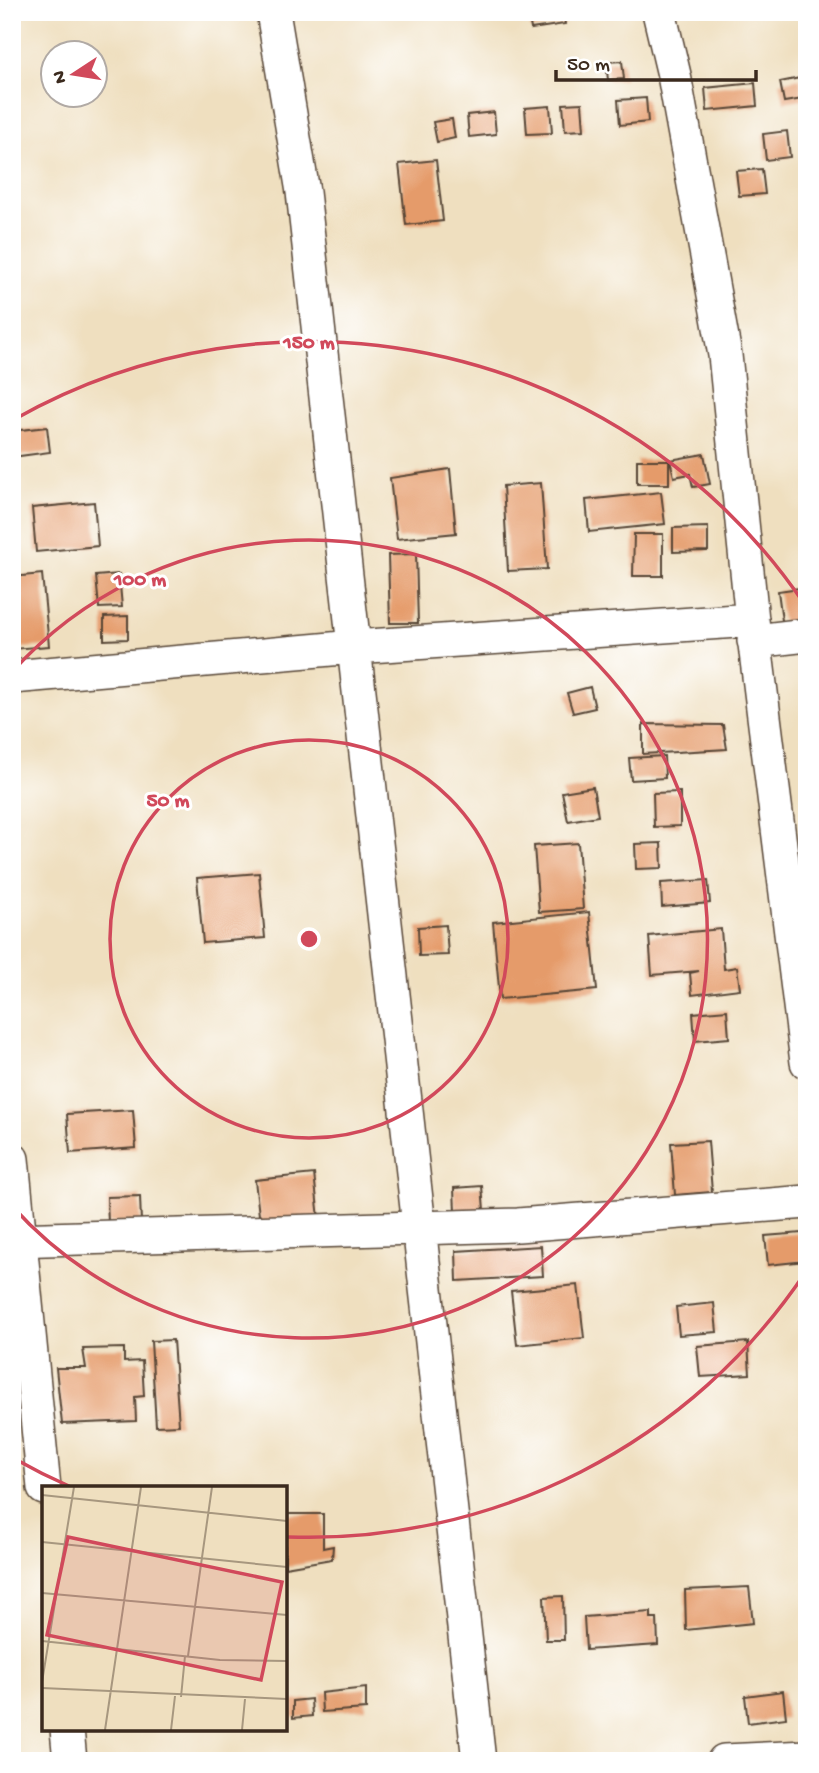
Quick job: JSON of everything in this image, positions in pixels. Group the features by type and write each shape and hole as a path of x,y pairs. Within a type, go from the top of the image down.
{"street":[{"path":"273,12 303,192 479,1761"},
{"path":"659,12 674,75 725,355 753,631 807,1062"},
{"path":"12,677 354,647 753,631 807,635"},
{"path":"12,1159 17,1240 44,1486"},
{"path":"17,1240 418,1230 576,1221 807,1202"},
{"path":"67,1731 70,1761"},
{"path":"724,1761 807,1757"}],"building":[{"path":"528,12 563,12 565,24 531,29"},
{"path":"622,61 624,79 608,80 606,62"},
{"path":"800,78 803,99 784,102 780,82"},
{"path":"755,83 757,106 707,111 705,88"},
{"path":"646,98 648,122 620,125 618,100"},
{"path":"582,103 584,130 565,131 563,104"},
{"path":"550,106 552,133 527,134 525,108"},
{"path":"494,112 496,134 469,137 467,115"},
{"path":"452,119 455,138 437,142 433,122"},
{"path":"787,131 790,157 766,160 763,134"},
{"path":"436,160 443,221 406,225 399,164"},
{"path":"762,169 765,194 739,196 736,171"},
{"path":"47,427 50,452 12,457 12,431"},
{"path":"704,454 710,484 693,487 690,474 674,477 670,460"},
{"path":"637,460 669,460 669,484 637,484"},
{"path":"450,469 456,533 397,539 390,478"},
{"path":"541,483 547,569 508,571 503,486"},
{"path":"661,492 665,524 589,532 586,500"},
{"path":"94,502 98,546 36,552 32,508"},
{"path":"708,527 708,551 673,552 673,528"},
{"path":"634,534 663,534 663,576 633,576"},
{"path":"416,554 418,623 390,623 388,555"},
{"path":"42,574 49,646 12,649 12,577"},
{"path":"119,574 122,607 99,608 96,576"},
{"path":"807,587 807,625 783,628 778,591"},
{"path":"128,616 128,639 104,640 104,617"},
{"path":"590,687 595,708 573,713 567,693"},
{"path":"643,724 723,725 727,749 643,754"},
{"path":"664,756 665,778 631,780 629,758"},
{"path":"593,787 598,816 568,821 562,792"},
{"path":"680,792 680,826 654,827 653,793"},
{"path":"578,843 583,909 539,912 534,846"},
{"path":"661,843 662,868 636,869 635,844"},
{"path":"259,873 265,938 203,943 197,878"},
{"path":"708,880 710,903 662,907 661,883"},
{"path":"589,912 597,990 500,999 493,922"},
{"path":"446,925 448,955 419,956 418,927"},
{"path":"721,929 724,969 737,967 740,989 692,995 690,973 699,971 652,975 649,936"},
{"path":"727,1010 729,1038 695,1041 693,1013"},
{"path":"133,1110 136,1148 70,1153 67,1114"},
{"path":"708,1141 712,1192 675,1195 671,1143"},
{"path":"314,1174 319,1218 260,1224 255,1180"},
{"path":"482,1186 484,1210 455,1212 454,1188"},
{"path":"140,1196 141,1222 108,1223 107,1197"},
{"path":"802,1233 805,1261 768,1265 765,1236"},
{"path":"541,1246 543,1276 457,1281 456,1251"},
{"path":"578,1285 584,1338 517,1345 511,1291"},
{"path":"714,1303 717,1332 679,1335 676,1307"},
{"path":"173,1340 179,1425 156,1426 151,1341"},
{"path":"748,1342 750,1374 700,1377 697,1346"},
{"path":"124,1348 124,1362 142,1361 144,1396 135,1397 136,1421 62,1424 56,1368 86,1368 83,1349"},
{"path":"287,1514 323,1514 323,1548 333,1546 332,1559 287,1567"},
{"path":"749,1587 753,1623 686,1630 685,1590"},
{"path":"563,1596 564,1640 546,1640 544,1597"},
{"path":"651,1612 651,1618 657,1618 658,1645 586,1650 584,1617"},
{"path":"366,1688 366,1709 322,1712 321,1693"},
{"path":"783,1691 786,1718 748,1723 745,1696"},
{"path":"311,1699 312,1716 293,1718 293,1701"}]}
